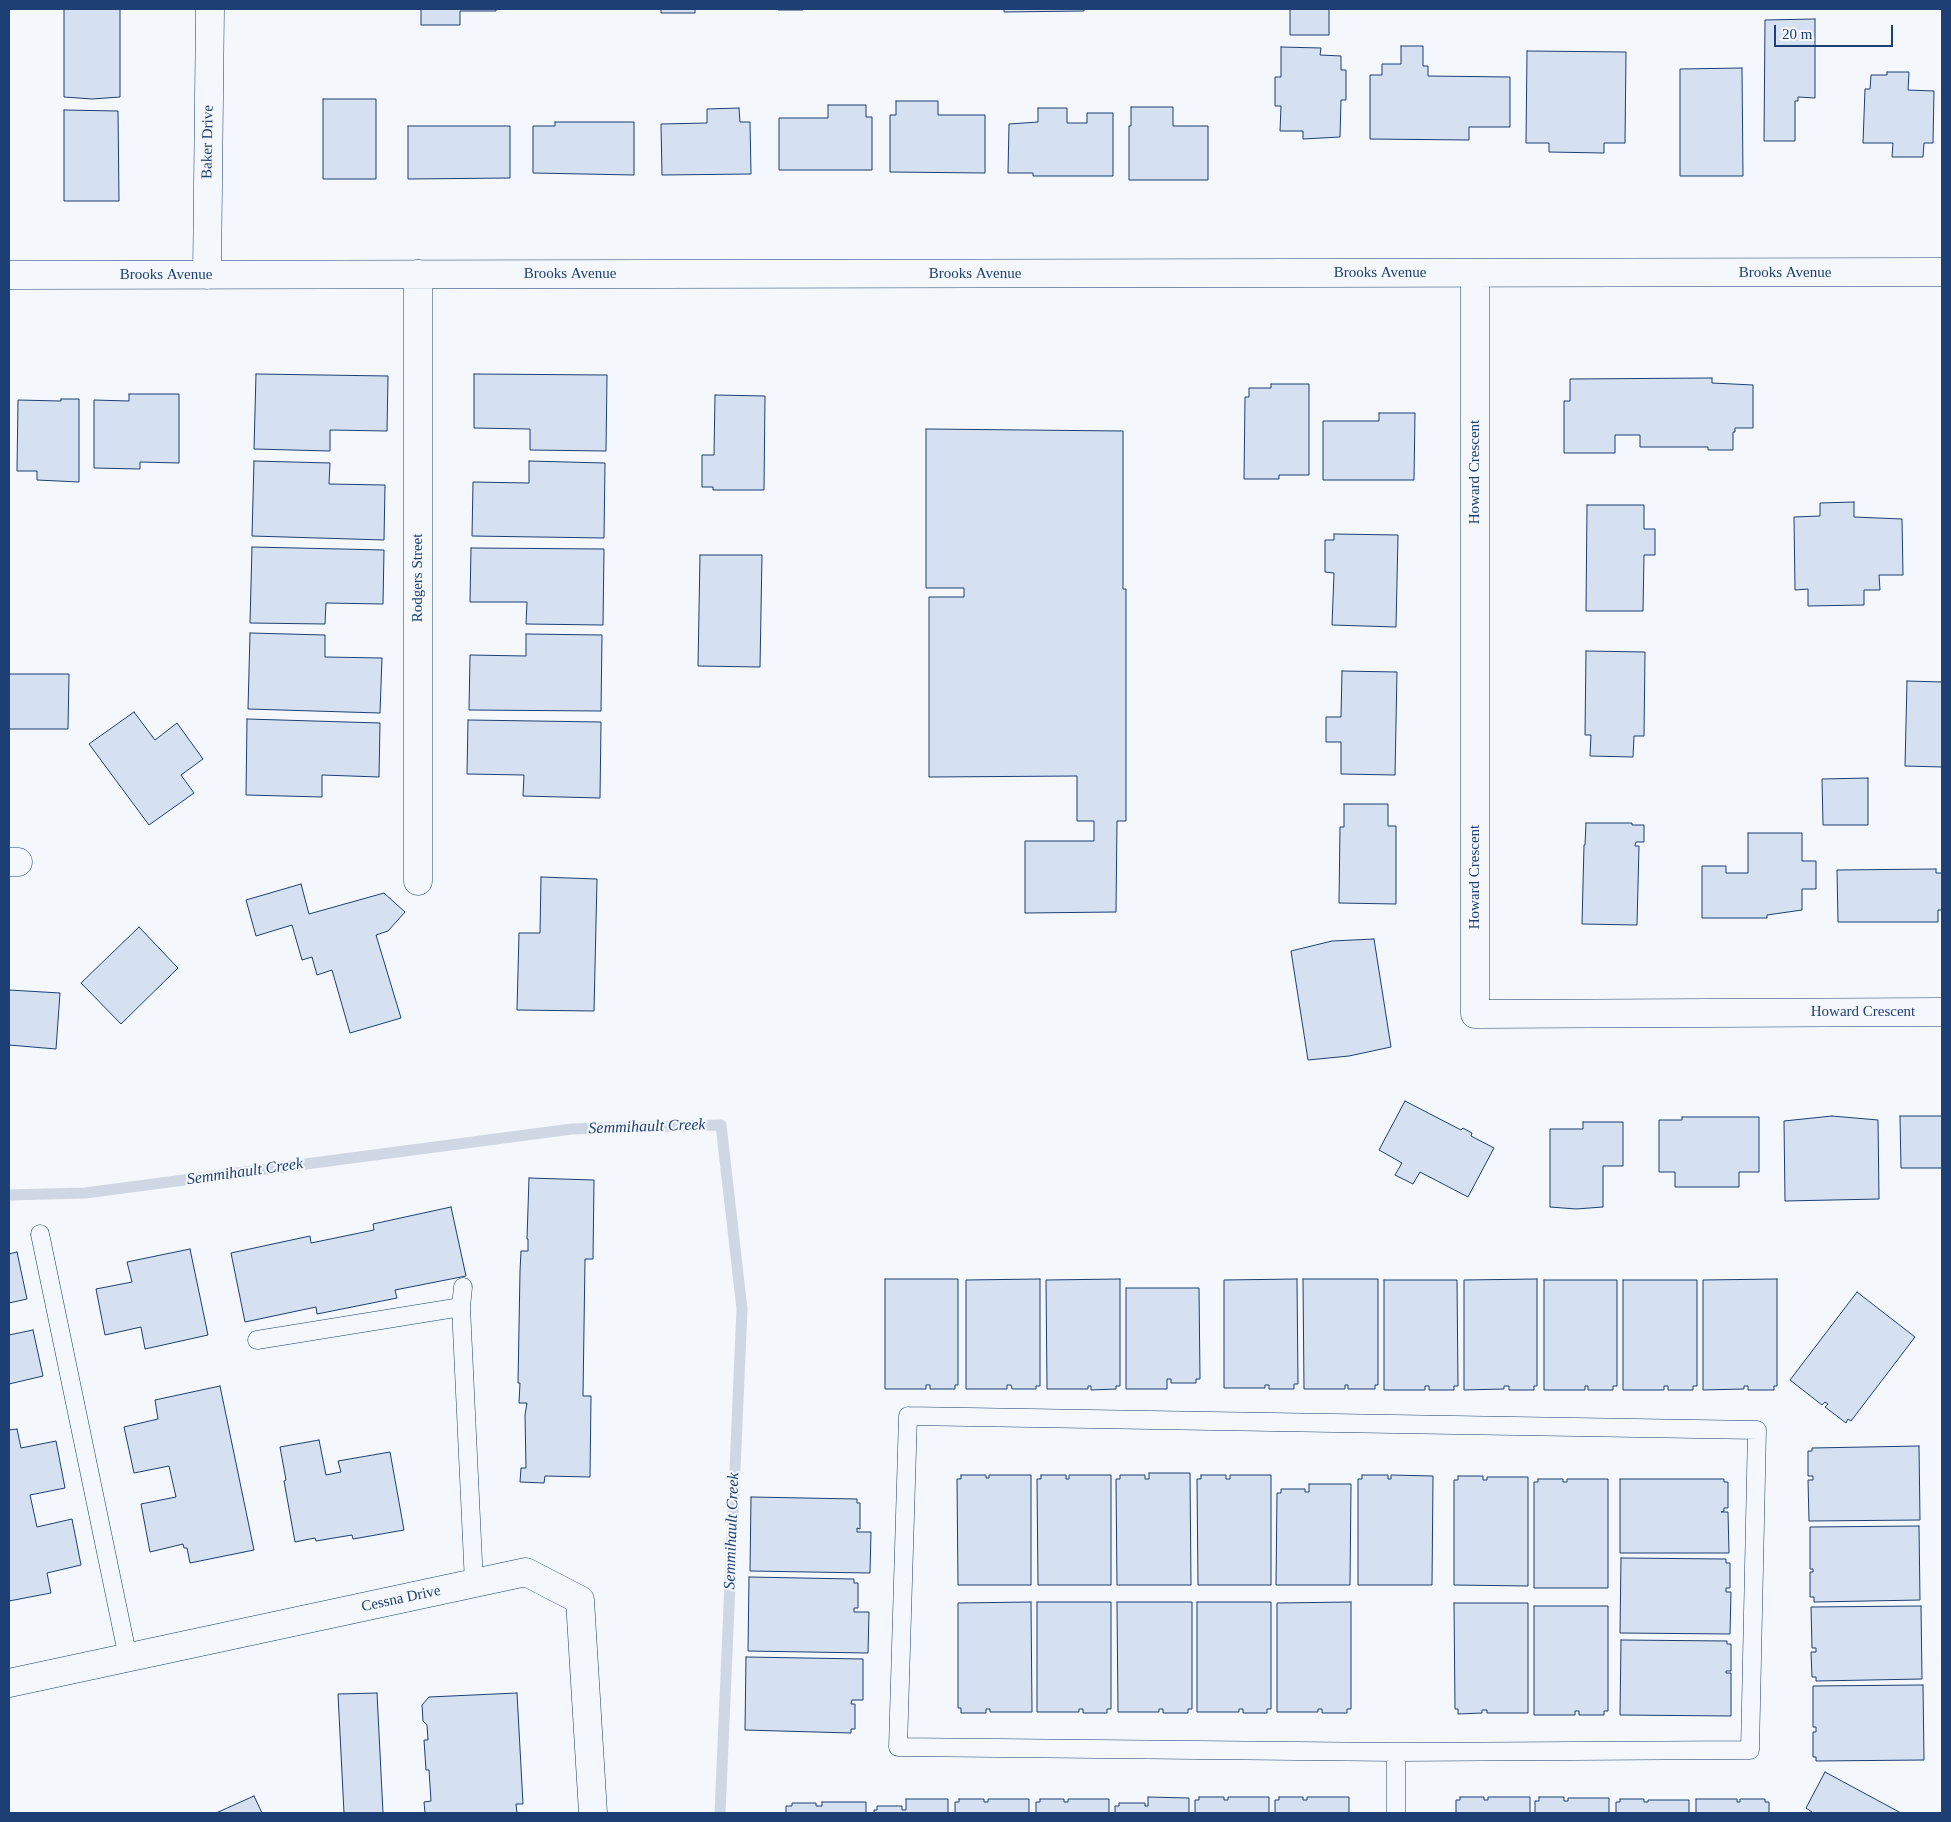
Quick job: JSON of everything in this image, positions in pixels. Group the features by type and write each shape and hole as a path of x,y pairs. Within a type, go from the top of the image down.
{"street":[{"name":"Baker Drive","path":"207,275 210,9"},
{"name":"Brooks Avenue","path":"9,275 1942,272"},
{"name":"Howard Crescent","path":"1475,273 1475,1014 1942,1012"},
{"name":"Rodgers Street","path":"418,274 418,881"},
{"name":"Cessna Drive","path":"9,1683 526,1572 580,1600 593,1813"}],"lane":[{"path":"40,1234 128,1658"},
{"path":"463,1287 461,1307 474,1583"},
{"path":"257,1340 461,1307"},
{"path":"908,1416 1757,1430 1750,1750 1396,1752 898,1746 908,1416"},
{"path":"1396,1752 1396,1813"}],"building":[{"path":"64,9 120,9 120,97 92,99 64,97"},
{"path":"421,9 496,9 496,11 460,11 460,25 421,25"},
{"path":"661,9 695,9 695,13 661,13"},
{"path":"803,9 803,10 778,10"},
{"path":"1004,9 1084,9 1084,11 1004,12"},
{"path":"1290,9 1329,9 1329,35 1290,35"},
{"path":"1815,19 1815,98 1798,97 1798,101 1795,101 1795,141 1764,141 1765,20"},
{"path":"1401,46 1423,46 1423,66 1428,66 1428,76 1510,77 1510,127 1469,127 1469,140 1370,139 1370,75 1382,75 1382,64 1401,64"},
{"path":"1281,47 1321,48 1320,55 1341,56 1341,70 1346,70 1346,100 1341,100 1340,137 1303,139 1303,131 1280,131 1281,106 1275,106 1275,77 1281,77"},
{"path":"1527,51 1626,52 1625,143 1604,143 1604,153 1549,152 1549,143 1526,143"},
{"path":"1742,68 1743,176 1680,176 1680,69"},
{"path":"1887,72 1909,72 1908,90 1934,91 1933,143 1924,143 1923,157 1892,157 1893,143 1863,143 1865,89 1870,89 1871,75 1887,75"},
{"path":"323,99 376,99 376,179 323,179"},
{"path":"896,101 938,101 938,115 985,115 985,173 890,172 890,115 896,115"},
{"path":"828,105 866,105 866,117 872,117 872,170 779,170 779,118 828,118"},
{"path":"1131,107 1173,107 1173,126 1208,126 1208,180 1129,180"},
{"path":"739,108 740,122 750,122 751,174 662,175 661,124 707,123 707,109"},
{"path":"1038,108 1067,108 1067,123 1087,123 1087,113 1113,113 1113,176 1033,176 1033,173 1008,173 1009,124 1038,122"},
{"path":"64,110 118,111 119,201 64,201"},
{"path":"555,122 634,122 634,175 533,173 533,126 555,126"},
{"path":"408,126 510,126 510,178 408,179"},
{"path":"256,374 388,376 387,431 330,430 330,451 254,449"},
{"path":"474,374 607,375 606,451 530,450 530,429 474,428"},
{"path":"1712,378 1712,383 1753,385 1753,428 1735,428 1735,432 1733,432 1733,450 1708,450 1708,447 1640,447 1640,435 1615,435 1615,453 1564,453 1564,401 1570,401 1570,379"},
{"path":"1271,384 1309,384 1309,475 1279,475 1279,479 1244,479 1245,397 1249,397 1249,388 1271,388"},
{"path":"129,394 179,394 179,463 140,462 140,469 94,468 94,400 129,401"},
{"path":"715,395 765,396 764,490 713,490 713,487 702,487 702,455 714,455"},
{"path":"61,399 79,399 79,482 37,480 37,471 17,471 18,400 61,401"},
{"path":"1379,413 1415,413 1414,480 1323,480 1323,421 1379,421"},
{"path":"926,429 1123,431 1123,589 1126,589 1126,821 1117,821 1116,912 1025,913 1025,841 1094,841 1094,821 1077,821 1077,776 929,777 929,597 964,597 964,588 926,588"},
{"path":"254,461 330,463 329,484 385,485 384,540 252,536"},
{"path":"529,461 605,463 604,538 472,536 473,482 529,483"},
{"path":"1854,502 1854,517 1902,519 1903,575 1879,575 1880,590 1864,590 1864,605 1808,606 1808,589 1795,590 1794,517 1820,516 1820,503"},
{"path":"1587,505 1644,505 1644,529 1655,529 1655,555 1644,555 1643,611 1586,611"},
{"path":"1334,534 1398,535 1396,627 1332,625 1334,573 1325,572 1325,540 1334,540"},
{"path":"252,547 384,550 383,604 326,603 325,624 250,623"},
{"path":"471,548 604,549 603,625 526,624 527,602 470,602"},
{"path":"700,555 762,555 760,667 698,666"},
{"path":"250,633 325,635 325,657 382,658 380,713 248,709"},
{"path":"526,634 602,635 601,711 469,710 470,655 526,656"},
{"path":"1586,651 1645,652 1644,736 1634,736 1633,757 1590,756 1591,735 1585,735"},
{"path":"1342,671 1397,672 1395,775 1341,774 1341,742 1326,742 1326,717 1341,717"},
{"path":"9,674 69,674 68,729 9,729"},
{"path":"1907,681 1942,682 1942,767 1905,766"},
{"path":"134,712 155,740 177,723 203,759 181,775 194,793 149,825 89,744"},
{"path":"247,719 380,723 379,777 322,775 322,797 246,795"},
{"path":"468,720 601,722 600,798 523,796 524,775 467,774"},
{"path":"1868,778 1868,825 1823,825 1822,779"},
{"path":"1344,804 1388,804 1388,826 1396,826 1396,904 1339,903 1340,827 1344,827"},
{"path":"1586,823 1632,823 1632,825 1644,825 1644,842 1636,842 1635,846 1639,846 1637,925 1582,924"},
{"path":"1748,833 1802,833 1802,861 1816,861 1816,889 1802,889 1802,910 1767,915 1767,918 1702,918 1702,866 1726,866 1726,873 1748,873"},
{"path":"1936,869 1936,873 1942,873 1942,910 1938,910 1938,922 1838,922 1837,870"},
{"path":"541,877 597,879 594,1011 517,1010 519,933 540,933"},
{"path":"301,884 309,914 384,893 405,912 388,931 376,935 401,1018 350,1033 332,970 317,975 312,957 302,960 292,925 256,936 246,900"},
{"path":"139,927 178,968 121,1024 81,983"},
{"path":"1374,939 1391,1047 1349,1056 1308,1060 1291,951 1332,941"},
{"path":"9,990 60,993 56,1049 9,1045"},
{"path":"1405,1101 1461,1130 1463,1128 1472,1133 1471,1136 1494,1148 1468,1197 1420,1172 1413,1184 1395,1175 1402,1163 1379,1150"},
{"path":"1832,1116 1878,1120 1879,1199 1785,1201 1784,1121"},
{"path":"1900,1116 1942,1116 1942,1168 1901,1168"},
{"path":"1682,1117 1759,1117 1759,1172 1739,1172 1739,1187 1675,1187 1675,1172 1659,1172 1659,1120 1682,1120"},
{"path":"1583,1122 1623,1122 1623,1166 1603,1166 1603,1207 1576,1209 1550,1207 1550,1129 1583,1129"},
{"path":"529,1178 594,1180 593,1259 585,1259 583,1396 591,1396 590,1477 545,1476 544,1483 520,1482 521,1468 526,1468 525,1415 527,1403 519,1403 520,1271 521,1251 528,1251"},
{"path":"451,1207 466,1276 395,1290 397,1298 317,1314 316,1307 245,1322 231,1253 310,1236 311,1243 374,1230 373,1224"},
{"path":"190,1249 208,1335 145,1349 141,1327 105,1335 96,1289 132,1282 127,1262"},
{"path":"17,1252 27,1299 9,1303 9,1254"},
{"path":"885,1279 958,1279 958,1385 955,1385 955,1389 930,1389 930,1385 926,1385 926,1389 885,1389"},
{"path":"1040,1279 1040,1386 1036,1386 1036,1389 1012,1389 1011,1385 1007,1385 1007,1389 966,1389 966,1280"},
{"path":"1120,1279 1120,1386 1116,1386 1116,1389 1091,1390 1091,1386 1088,1386 1088,1389 1047,1389 1046,1280"},
{"path":"1297,1279 1298,1384 1294,1384 1294,1389 1269,1389 1269,1385 1265,1385 1265,1388 1224,1388 1224,1280"},
{"path":"1303,1279 1378,1279 1378,1385 1375,1385 1375,1389 1348,1389 1348,1385 1345,1385 1345,1389 1304,1389"},
{"path":"1537,1279 1537,1386 1534,1386 1534,1390 1509,1390 1509,1386 1504,1386 1504,1389 1464,1390 1464,1280"},
{"path":"1777,1279 1777,1386 1774,1386 1774,1390 1748,1390 1748,1386 1744,1386 1744,1389 1703,1390 1703,1280"},
{"path":"1384,1280 1457,1280 1458,1386 1454,1386 1454,1390 1429,1390 1429,1386 1425,1386 1425,1390 1384,1390"},
{"path":"1544,1280 1617,1280 1617,1386 1613,1386 1613,1390 1588,1390 1588,1386 1585,1386 1585,1390 1544,1390"},
{"path":"1623,1280 1697,1280 1697,1386 1693,1386 1693,1390 1668,1390 1668,1386 1664,1386 1664,1390 1623,1390"},
{"path":"1126,1288 1199,1288 1200,1379 1196,1379 1196,1383 1171,1383 1171,1379 1167,1379 1167,1389 1126,1389"},
{"path":"1857,1292 1915,1337 1851,1421 1848,1419 1846,1423 1825,1407 1828,1404 1825,1402 1822,1405 1790,1380"},
{"path":"33,1330 43,1376 9,1384 9,1335"},
{"path":"220,1386 254,1550 190,1563 187,1548 184,1548 183,1544 150,1552 141,1504 176,1497 169,1466 134,1473 124,1427 158,1419 155,1400"},
{"path":"17,1429 21,1448 56,1441 65,1488 30,1495 37,1527 72,1519 81,1565 47,1573 51,1593 9,1601 9,1430"},
{"path":"319,1440 326,1475 341,1472 338,1461 390,1452 404,1530 353,1539 352,1535 316,1541 315,1538 295,1542 280,1447"},
{"path":"1919,1446 1920,1520 1809,1521 1808,1480 1813,1480 1813,1476 1808,1476 1808,1451 1812,1451 1812,1448"},
{"path":"1149,1473 1190,1473 1191,1585 1117,1585 1116,1479 1120,1479 1120,1475 1145,1475 1145,1479 1149,1479"},
{"path":"961,1475 986,1475 986,1478 989,1478 989,1475 1031,1475 1031,1585 958,1585 957,1479 961,1479"},
{"path":"1041,1475 1066,1475 1066,1479 1069,1479 1069,1475 1111,1475 1111,1585 1038,1585 1037,1479 1041,1479"},
{"path":"1201,1475 1226,1475 1226,1479 1230,1479 1230,1475 1271,1475 1271,1585 1198,1585 1197,1479 1201,1479"},
{"path":"1362,1475 1388,1475 1388,1479 1391,1479 1391,1475 1433,1476 1432,1585 1358,1585 1358,1479 1362,1479"},
{"path":"1458,1476 1483,1476 1483,1480 1487,1480 1487,1477 1528,1477 1528,1586 1454,1585 1454,1480 1458,1480"},
{"path":"1538,1479 1563,1479 1563,1482 1567,1482 1567,1479 1608,1479 1608,1588 1534,1588 1534,1482 1538,1482"},
{"path":"1620,1479 1724,1479 1724,1482 1728,1482 1728,1508 1724,1508 1724,1511 1721,1512 1728,1512 1729,1553 1620,1553"},
{"path":"1309,1484 1351,1484 1350,1585 1276,1585 1277,1493 1281,1493 1281,1489 1305,1489 1305,1492 1309,1492"},
{"path":"751,1497 857,1499 857,1503 860,1503 860,1529 857,1528 857,1532 871,1532 870,1573 750,1571"},
{"path":"1919,1526 1920,1600 1814,1602 1814,1597 1810,1597 1810,1572 1813,1572 1813,1569 1810,1569 1810,1527"},
{"path":"1621,1558 1726,1559 1726,1563 1730,1563 1730,1588 1726,1588 1726,1592 1731,1592 1730,1634 1620,1633"},
{"path":"749,1577 854,1579 854,1583 858,1583 858,1608 854,1608 854,1612 869,1612 868,1653 748,1651"},
{"path":"1031,1602 1032,1712 990,1712 990,1709 986,1709 986,1713 961,1713 961,1708 958,1708 958,1603"},
{"path":"1037,1602 1111,1602 1111,1709 1107,1709 1107,1713 1083,1713 1083,1709 1079,1709 1079,1712 1037,1712"},
{"path":"1117,1602 1192,1602 1192,1709 1188,1709 1188,1713 1163,1713 1163,1709 1159,1709 1159,1712 1118,1712"},
{"path":"1197,1602 1271,1602 1271,1709 1267,1709 1267,1713 1243,1713 1243,1709 1239,1709 1239,1712 1197,1712"},
{"path":"1351,1602 1351,1709 1347,1709 1347,1713 1322,1713 1322,1709 1318,1709 1318,1712 1277,1712 1277,1603"},
{"path":"1454,1603 1528,1603 1528,1713 1487,1713 1487,1710 1482,1710 1482,1713 1458,1714 1458,1709 1455,1709"},
{"path":"1534,1606 1608,1606 1608,1711 1604,1711 1604,1715 1579,1715 1579,1711 1575,1711 1575,1715 1534,1715"},
{"path":"1921,1606 1922,1679 1816,1681 1816,1677 1812,1677 1811,1652 1816,1652 1816,1648 1812,1648 1811,1607"},
{"path":"1621,1640 1727,1641 1727,1644 1731,1644 1731,1671 1726,1671 1726,1673 1731,1673 1731,1716 1620,1715"},
{"path":"746,1657 863,1659 863,1700 852,1700 851,1704 855,1704 855,1729 851,1729 851,1733 745,1730"},
{"path":"1923,1685 1924,1760 1816,1761 1816,1757 1813,1757 1813,1732 1816,1732 1816,1727 1813,1727 1813,1686"},
{"path":"377,1693 383,1813 344,1813 338,1694"},
{"path":"517,1693 523,1804 516,1804 517,1813 425,1813 424,1802 431,1801 429,1770 426,1770 424,1740 428,1740 427,1725 423,1721 422,1705 429,1697"},
{"path":"1825,1772 1901,1813 1811,1813 1806,1808"},
{"path":"254,1796 262,1813 216,1813"},
{"path":"1148,1797 1189,1798 1189,1813 1115,1813 1115,1806 1119,1806 1119,1803 1145,1803 1145,1806 1148,1806"},
{"path":"1199,1797 1224,1797 1224,1800 1228,1800 1228,1797 1269,1797 1269,1813 1195,1813 1195,1800 1199,1800"},
{"path":"1279,1797 1303,1797 1303,1800 1307,1800 1307,1797 1349,1797 1349,1813 1275,1813 1275,1800 1279,1800"},
{"path":"1460,1797 1484,1797 1484,1800 1488,1800 1488,1797 1530,1797 1530,1813 1456,1813 1456,1800 1460,1800"},
{"path":"1539,1797 1564,1797 1564,1801 1568,1801 1568,1798 1609,1798 1609,1813 1535,1813 1535,1801 1539,1801"},
{"path":"906,1799 948,1799 948,1813 874,1813 874,1810 877,1810 877,1806 902,1806 902,1810 906,1810"},
{"path":"959,1799 984,1799 984,1802 988,1802 988,1799 1029,1799 1029,1813 955,1813 955,1802 959,1802"},
{"path":"1040,1799 1064,1799 1064,1802 1068,1802 1068,1799 1109,1799 1109,1813 1036,1813 1036,1802 1040,1802"},
{"path":"1620,1799 1644,1799 1644,1802 1648,1802 1648,1800 1689,1800 1689,1813 1616,1813 1616,1802 1620,1802"},
{"path":"1696,1799 1737,1799 1737,1802 1740,1802 1740,1799 1765,1799 1765,1802 1769,1802 1769,1813 1696,1813"},
{"path":"822,1802 866,1802 866,1813 786,1813 786,1806 792,1806 792,1803 816,1803 816,1806 822,1806"}],"waterway":[{"name":"Semmihault Creek","path":"9,1195 85,1193 572,1129 721,1125 742,1309 720,1813"}]}
